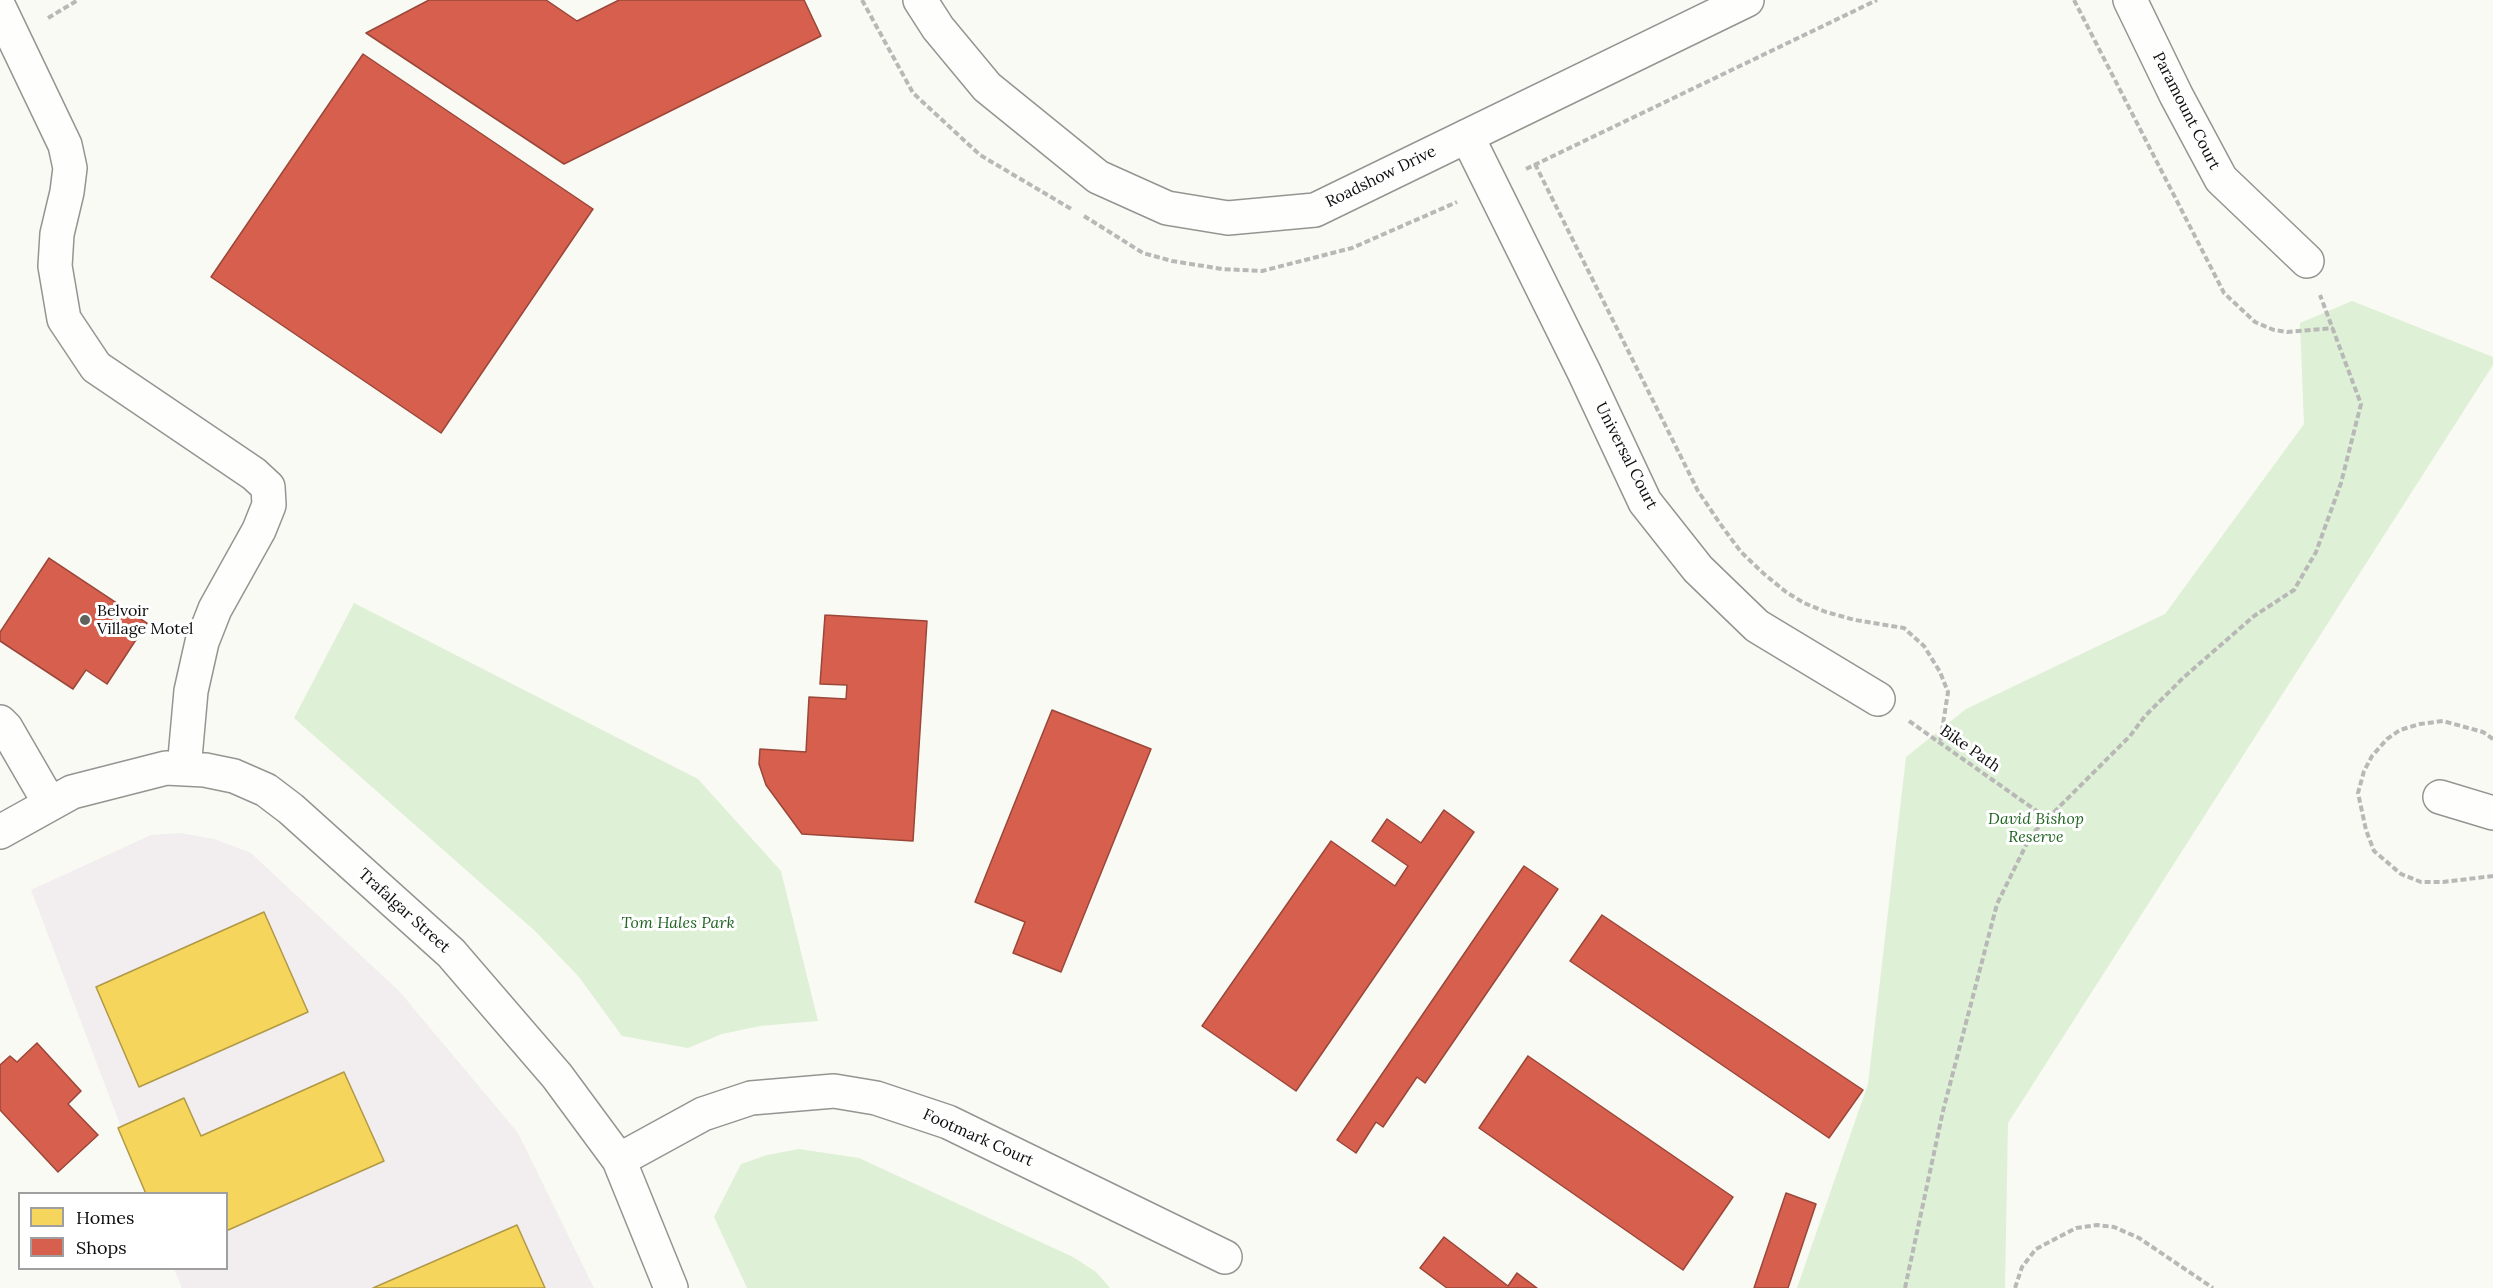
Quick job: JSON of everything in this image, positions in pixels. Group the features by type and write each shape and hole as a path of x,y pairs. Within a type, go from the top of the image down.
{"street":[{"name":"Roadshow Drive","path":"920,0 938,28 987,87 1098,177 1167,208 1228,218 1315,210 1747,0"},
{"name":"Paramount Court","path":"2130,0 2176,95 2221,178 2307,261"},
{"path":"0,9 65,145 70,168 57,234 55,266 64,319 79,345 96,367 254,474 268,487 269,505 259,530 215,609 202,642 191,691 184,769"},
{"name":"Universal Court","path":"1467,136 1584,372 1645,502 1698,569 1757,626 1878,699"},
{"path":"2,727 50,804"},
{"name":"Trafalgar Street","path":"0,832 72,792 122,777 166,768 205,770 234,776 266,790 291,809 451,953 557,1076 619,1160 671,1288"},
{"path":"2439,797 2493,813"},
{"name":"Footmark Court","path":"619,1160 702,1114 751,1098 845,1092 876,1098 948,1122 1225,1257"}],"path":[{"path":"1535,164 1698,491 1721,525 1748,559 1786,592 1804,603 1855,620 1904,628 1924,646 1940,672 1948,692 1940,743"},
{"path":"1905,1288 1943,1112 1997,904 2031,835 2130,736 2145,716 2183,678 2254,616 2294,590 2316,552 2341,483 2361,404 2307,261"},
{"name":"Bike Path","path":"1878,699 2048,819"},
{"path":"2015,1288 2022,1267 2036,1249 2076,1228 2097,1225 2114,1227 2139,1239 2213,1288"}],"shaded area":[{"path":"180,833 214,839 251,853 399,991 518,1133 594,1288 182,1288 174,1270 228,1270 228,1192 146,1192 31,890 151,835"}],"green space":[{"name":"David Bishop Reserve","path":"2352,301 2493,357 2493,365 2008,1123 2005,1288 1797,1288 1868,1084 1906,757 1966,709 2165,614 2304,424 2300,323"},
{"name":"Tom Hales Park","path":"354,603 698,779 781,871 818,1021 760,1026 722,1034 688,1048 622,1036 579,977 535,931 294,718"},
{"path":"799,1149 859,1158 1073,1257 1096,1272 1110,1288 747,1288 714,1217 741,1164 767,1155"}],"building: Homes":[{"path":"264,912 308,1012 139,1087 96,987"},
{"path":"344,1072 384,1161 228,1230 228,1192 145,1192 118,1128 184,1098 201,1136"},
{"path":"517,1225 545,1288 373,1288"}],"building: Shops":[{"path":"429,0 546,0 577,21 619,0 804,0 821,36 564,164 366,33"},
{"path":"363,54 593,209 441,433 211,277"},
{"path":"49,558 147,623 107,684 86,670 73,689 0,641 0,632"},
{"path":"825,615 927,621 913,841 802,834 766,785 759,764 760,749 806,752 809,697 846,699 847,685 820,684"},
{"path":"1052,710 1151,749 1061,972 1013,953 1025,922 975,902"},
{"path":"1444,810 1474,832 1296,1091 1202,1026 1331,841 1395,886 1408,866 1372,841 1387,819 1421,843"},
{"path":"1524,866 1558,889 1425,1083 1417,1077 1383,1127 1376,1122 1356,1153 1337,1140"},
{"path":"1602,915 1863,1090 1829,1138 1570,961"},
{"path":"37,1043 81,1091 68,1104 98,1135 58,1172 0,1110 0,1065 10,1056 17,1062"},
{"path":"1528,1056 1733,1197 1683,1270 1479,1128"},
{"path":"1786,1193 1816,1204 1788,1288 1754,1288"},
{"path":"1444,1237 1508,1286 1517,1273 1537,1288 1447,1288 1420,1268"}],"place":[{"name":"Belvoir Village Motel","path":"85,620"}]}
